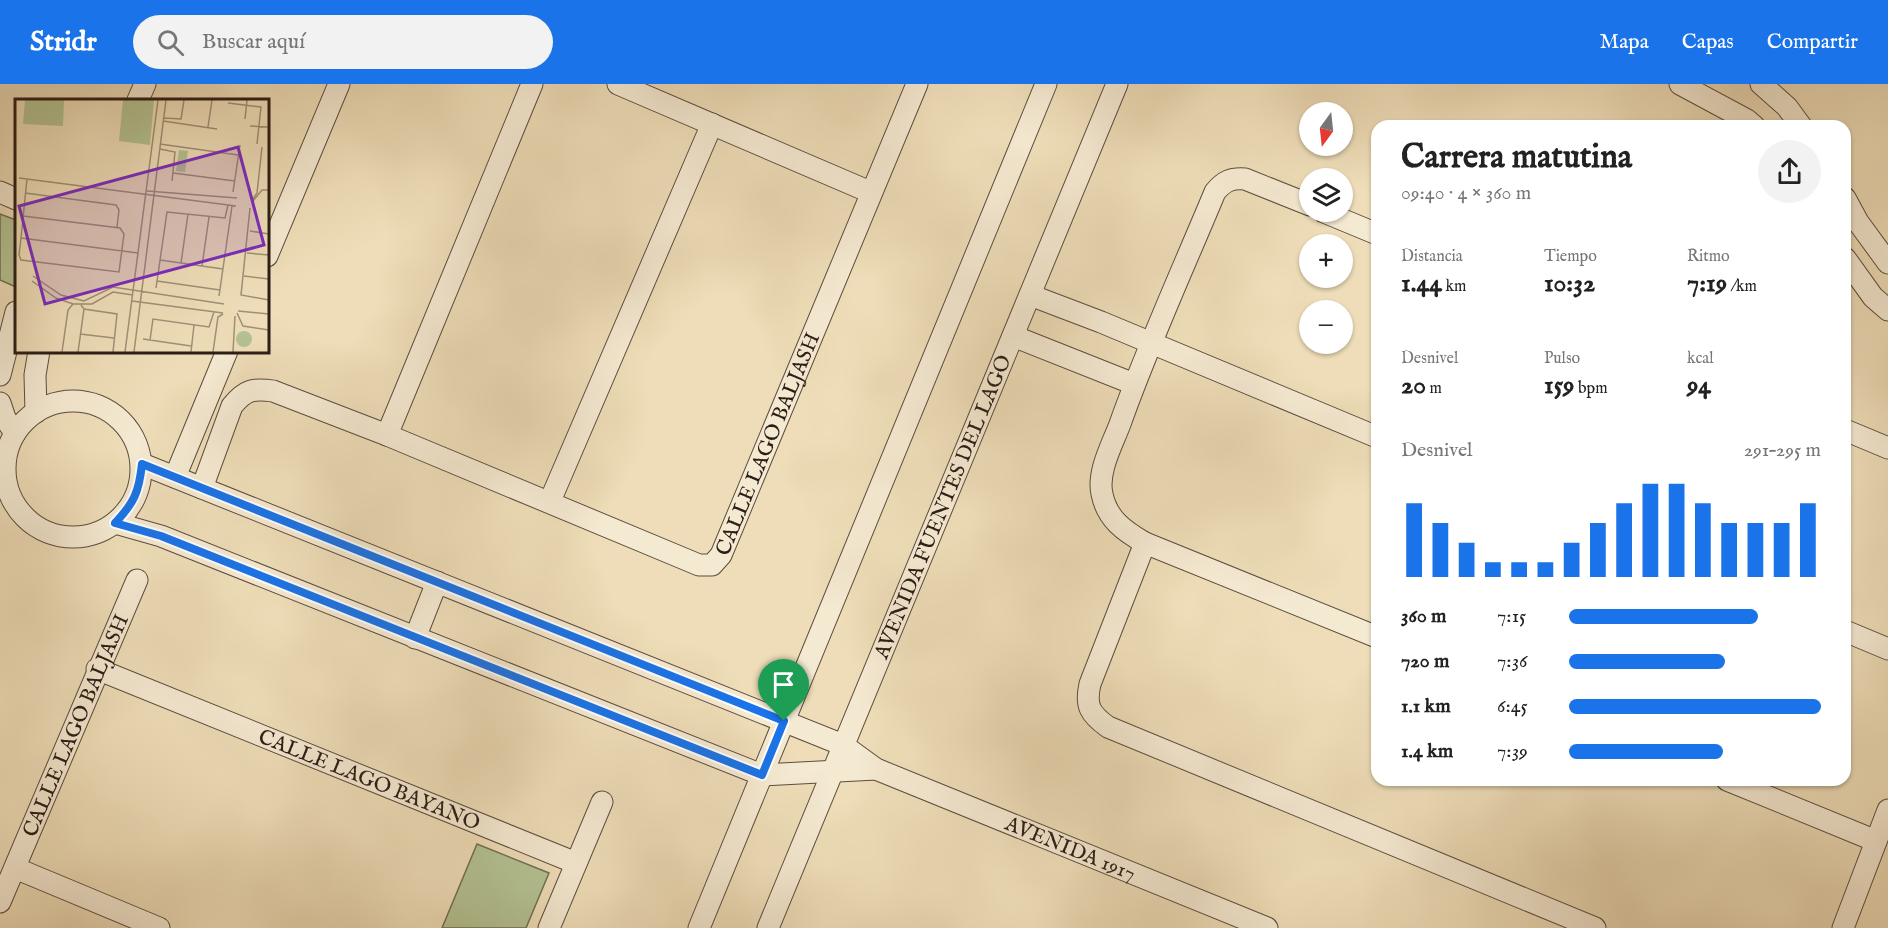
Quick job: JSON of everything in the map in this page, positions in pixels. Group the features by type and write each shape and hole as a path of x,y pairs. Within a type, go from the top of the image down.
{"street":[{"path":"138,99 145,84"},
{"path":"268,254 339,84"},
{"path":"387,435 532,84"},
{"path":"618,84 870,192"},
{"name":"CALLE LAGO BALJASH","path":"202,488 232,406 241,395 256,389 273,392 387,435 699,565 712,565 721,555 916,84"},
{"path":"699,928 1046,84"},
{"name":"AVENIDA FUENTES DEL LAGO","path":"768,928 1117,84"},
{"path":"1680,84 1747,120"},
{"path":"1761,84 1787,107 1797,120"},
{"path":"550,501 711,124"},
{"path":"1299,201 1245,179 1233,178 1223,182 1215,192 1134,384 1102,473 1101,492 1109,514 1124,531 1145,543 1371,635"},
{"path":"0,192 15,199"},
{"path":"1851,209 1888,263"},
{"path":"1348,222 1371,232"},
{"path":"1851,266 1873,297 1888,310"},
{"path":"1030,295 1371,435"},
{"path":"0,300 15,307"},
{"path":"0,375 15,316"},
{"path":"1013,336 1134,384"},
{"path":"36,412 34,384 39,352"},
{"path":"175,477 227,352"},
{"path":"0,404 5,418 5,458 10,496 21,514 37,527 56,535 76,537 97,533 115,523 130,507 140,486 142,464 136,441 123,422 103,408 81,401 57,402 36,412 5,458"},
{"path":"1851,433 1888,448"},
{"path":"142,464 843,745 876,769"},
{"path":"115,523 161,536 762,775 876,769"},
{"path":"1145,543 1090,684 1087,698 1090,709 1098,720 1108,727 1595,928"},
{"name":"CALLE LAGO BALJASH","path":"0,902 137,580"},
{"path":"415,638 436,582"},
{"path":"1851,634 1888,649"},
{"name":"CALLE LAGO BAYANO","path":"98,669 576,864"},
{"name":"AVENIDA 1917","path":"876,769 1267,928"},
{"path":"1742,786 1876,841"},
{"path":"549,928 602,802"},
{"path":"1843,928 1888,810"},
{"path":"15,868 159,928"}],"green space":[{"path":"0,214 15,220 15,287 0,280"},
{"path":"477,844 549,873 526,928 442,928"}],"route":[{"path":"142,464 784,721 762,775 161,536 115,523 130,507 140,486 142,464"}]}
